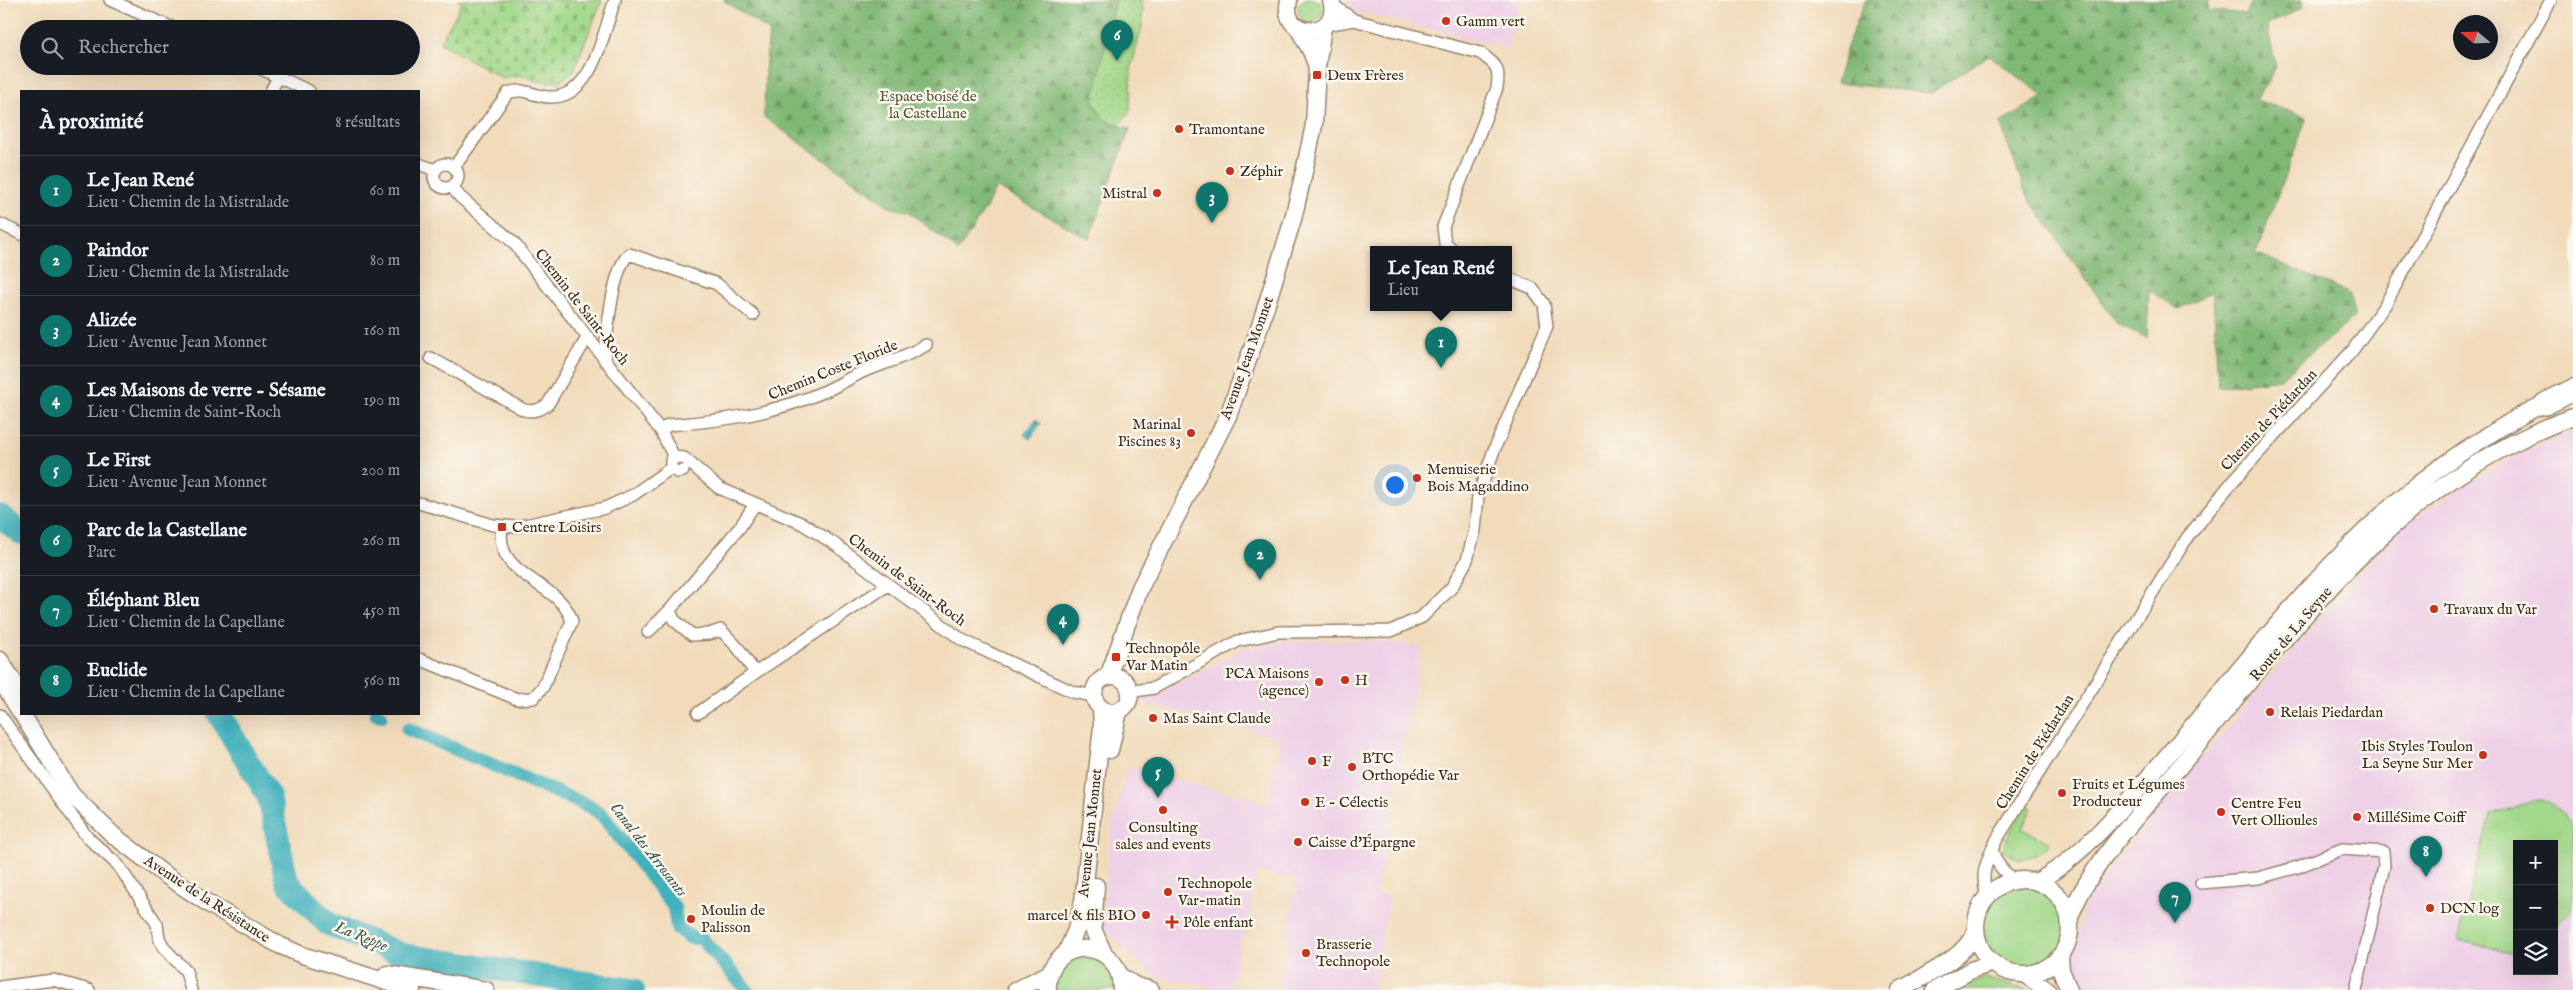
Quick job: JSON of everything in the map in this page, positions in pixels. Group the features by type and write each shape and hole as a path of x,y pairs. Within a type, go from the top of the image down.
{"highway":[{"path":"2545,404 2573,390"}],"main road":[{"name":"Avenue Jean Monnet","path":"1290,0 1289,14 1311,51 1317,67"},
{"name":"Avenue Jean Monnet","path":"1121,983 1117,967 1104,954 1093,928 1093,914 1111,741 1119,711 1128,702 1120,683 1125,632 1145,577 1228,416 1249,359 1281,260 1304,172 1314,125 1317,67 1324,26 1333,12 1332,2"},
{"path":"1297,26 1310,31 1324,26"},
{"name":"Route de La Seyne","path":"2038,881 2060,866 2125,803 2285,615 2372,523 2417,484 2458,454 2545,404 2573,395"},
{"name":"Route de La Seyne","path":"2070,917 2076,898 2132,823 2349,566 2392,525 2430,494 2467,469 2516,442 2573,417"},
{"path":"0,660 20,691"},
{"name":"Avenue de la Résistance","path":"0,679 20,710"},
{"name":"Avenue Jean Monnet","path":"1050,973 1054,965 1066,953 1076,930 1083,901 1102,726 1097,703 1098,683 1120,683"},
{"path":"1097,703 1113,712 1119,711"},
{"name":"Avenue de la Résistance","path":"23,715 71,794 96,820 149,863 278,946 412,990"},
{"name":"Avenue de la Résistance","path":"35,715 96,820"},
{"path":"1900,990 1959,954 1973,940 1976,930 1976,917 1987,895 2004,883 2014,880 2038,881 2047,885 2062,899 2070,917 2067,944 2060,956 2044,969 2024,974 2007,972 1993,963 1984,954 1976,930"},
{"path":"1066,953 1085,948 1104,954"},
{"path":"2060,956 2061,970 2069,990"},
{"name":"Avenue de la Résistance","path":"327,963 486,990"},
{"path":"1935,990 1971,970 1993,963"},
{"path":"1016,990 1050,973"},
{"path":"1048,990 1050,973"},
{"path":"2024,974 2047,990"},
{"path":"1121,983 1128,982 1152,990"}],"street":[{"path":"110,0 155,20"},
{"path":"454,167 508,93 517,89 549,97 574,91 582,84 600,47 615,0"},
{"name":"Chemin de Piédardan","path":"1987,895 1983,884 1984,864 1992,849 2187,538 2233,481 2352,351 2380,312 2550,0"},
{"path":"1332,2 1354,20 1480,53 1495,64 1499,75 1498,88 1443,227 1445,243 1448,246"},
{"path":"1324,26 1354,20"},
{"path":"274,75 308,90"},
{"path":"272,90 278,77"},
{"path":"420,164 435,170"},
{"path":"446,164 454,167 458,177 452,187 441,188 436,184 433,178 435,170 446,164"},
{"name":"Chemin de Saint-Roch","path":"452,187 460,197 513,242 605,362 661,430 677,472 685,466 719,488 773,510 818,534 962,640 1097,703"},
{"path":"0,224 20,234"},
{"path":"605,362 606,335 619,270 629,254 718,284 753,315"},
{"path":"1120,683 1154,688 1238,641 1278,632 1391,631 1422,617 1452,588 1467,560 1475,530 1478,496 1494,450 1547,326 1544,304 1532,288 1512,280"},
{"path":"431,358 524,410 532,412 541,410 548,404 587,338"},
{"name":"Chemin Coste Floride","path":"661,430 668,425 742,418 775,410 824,392 868,369 911,355 926,345"},
{"path":"420,503 502,527 532,524 605,508 633,495 673,463"},
{"path":"648,632 670,610 740,527 755,504"},
{"path":"420,659 517,699 533,698 543,687 572,621 569,611 560,602 506,558 500,536 502,527"},
{"path":"698,713 888,585"},
{"path":"670,610 674,620 692,635 710,634 721,630 740,649 755,674"},
{"path":"0,715 87,837 118,864 157,924 159,938 164,948 186,971 191,990"},
{"path":"1992,849 1996,861 2003,872 2014,880"},
{"path":"2200,884 2258,878 2298,867 2342,849 2383,852 2384,866 2356,990"},
{"path":"0,987 54,980 89,990"}],"shaded area":[{"name":"Gamm vert","path":"1352,0 1519,0 1507,48 1350,10"},
{"path":"2573,432 2573,990 2056,990 2073,964 2084,905 2113,863 2392,533 2473,479 2534,447"},
{"path":"1281,641 1379,641 1422,647 1376,893 1389,897 1374,990 1279,990 1297,879 1257,872 1246,937 1241,936 1231,990 1154,976 1101,926 1113,819 1128,767 1269,803 1281,738 1138,701 1163,692 1244,648"}],"green space":[{"path":"1306,-1 1314,-1 1321,6 1321,14 1314,21 1306,21 1299,14 1299,6"},
{"path":"457,0 602,0 573,72 558,82 537,81 518,75 502,78 440,43 462,3"},
{"name":"Espace boisé de la Castellane","path":"723,0 1115,0 1093,102 1105,120 1130,129 1089,239 996,187 987,206 958,251 908,211 892,208 764,117 765,71 769,31"},
{"path":"1115,0 1143,0 1142,27 1131,69 1130,111 1119,125 1105,120 1093,102"},
{"path":"1866,0 2209,0 2208,10 2245,14 2253,0 2302,0 2302,8 2267,25 2276,67 2256,100 2307,117 2256,253 2349,293 2355,317 2280,379 2218,387 2213,292 2178,309 2149,290 2147,338 2117,324 2026,194 2000,123 2044,96 1989,55 1931,93 1836,83 1850,38"},
{"path":"2541,799 2551,802 2573,825 2573,908 2558,923 2558,840 2513,840 2513,954 2458,940 2490,814"},
{"path":"2028,805 2032,808 2022,829 2051,843 2041,853 2019,860 2002,850 2012,828"},
{"path":"2023,880 2041,883 2057,893 2067,909 2070,927 2067,945 2057,961 2041,971 2023,974 2005,971 1989,961 1979,945 1976,927 1979,909 1989,893 2005,883"},
{"path":"1095,950 1121,990 1048,990 1054,965"},
{"path":"1985,978 2027,990 1960,990"}],"water":[{"path":"1036,419 1041,423 1030,439 1024,435"}],"waterway":[{"name":"La Reppe","path":"0,516 20,532"},
{"name":"La Reppe","path":"220,715 269,797 287,882 328,924 403,955 633,990"},
{"name":"Canal des Arrosants","path":"408,729 591,807 602,815 674,907 677,928 691,938 701,938 747,990"}],"place":[{"name":"Gamm vert","path":"1446,21"},
{"name":"Parc de la Castellane","path":"1117,61"},
{"name":"Deux Frères","path":"1317,75"},
{"name":"Tramontane","path":"1179,129"},
{"name":"Zéphir","path":"1230,171"},
{"name":"Mistral","path":"1157,193"},
{"name":"Alizée","path":"1212,223"},
{"name":"Le Jean René","path":"1441,368"},
{"name":"Marinal Piscines 83","path":"1191,433"},
{"name":"Menuiserie Bois Magaddino","path":"1417,478"},
{"name":"Centre Loisirs","path":"502,527"},
{"name":"Paindor","path":"1260,580"},
{"name":"Travaux du Var","path":"2434,609"},
{"name":"Les Maisons de verre - Sésame","path":"1063,645"},
{"name":"Technopôle Var Matin","path":"1116,657"},
{"name":"H","path":"1345,680"},
{"name":"PCA Maisons (agence)","path":"1319,682"},
{"name":"Relais Piedardan","path":"2270,712"},
{"name":"Mas Saint Claude","path":"1153,718"},
{"name":"Ibis Styles Toulon La Seyne Sur Mer","path":"2483,755"},
{"name":"F","path":"1312,761"},
{"name":"BTC Orthopédie Var","path":"1352,767"},
{"name":"Fruits et Légumes Producteur","path":"2062,793"},
{"name":"Le First","path":"1158,798"},
{"name":"E - Célectis","path":"1305,802"},
{"name":"Consulting sales and events","path":"1163,810"},
{"name":"Centre Feu Vert Ollioules","path":"2221,812"},
{"name":"MilléSime Coiff","path":"2357,817"},
{"name":"Caisse d'Épargne","path":"1298,842"},
{"name":"Euclide","path":"2426,877"},
{"name":"Technopole Var-matin","path":"1168,892"},
{"name":"DCN log","path":"2430,908"},
{"name":"marcel & fils BIO","path":"1146,915"},
{"name":"Moulin de Palisson","path":"691,919"},
{"name":"Pôle enfant","path":"1172,922"},
{"name":"Éléphant Bleu","path":"2175,923"},
{"name":"Brasserie Technopole","path":"1306,953"}]}
